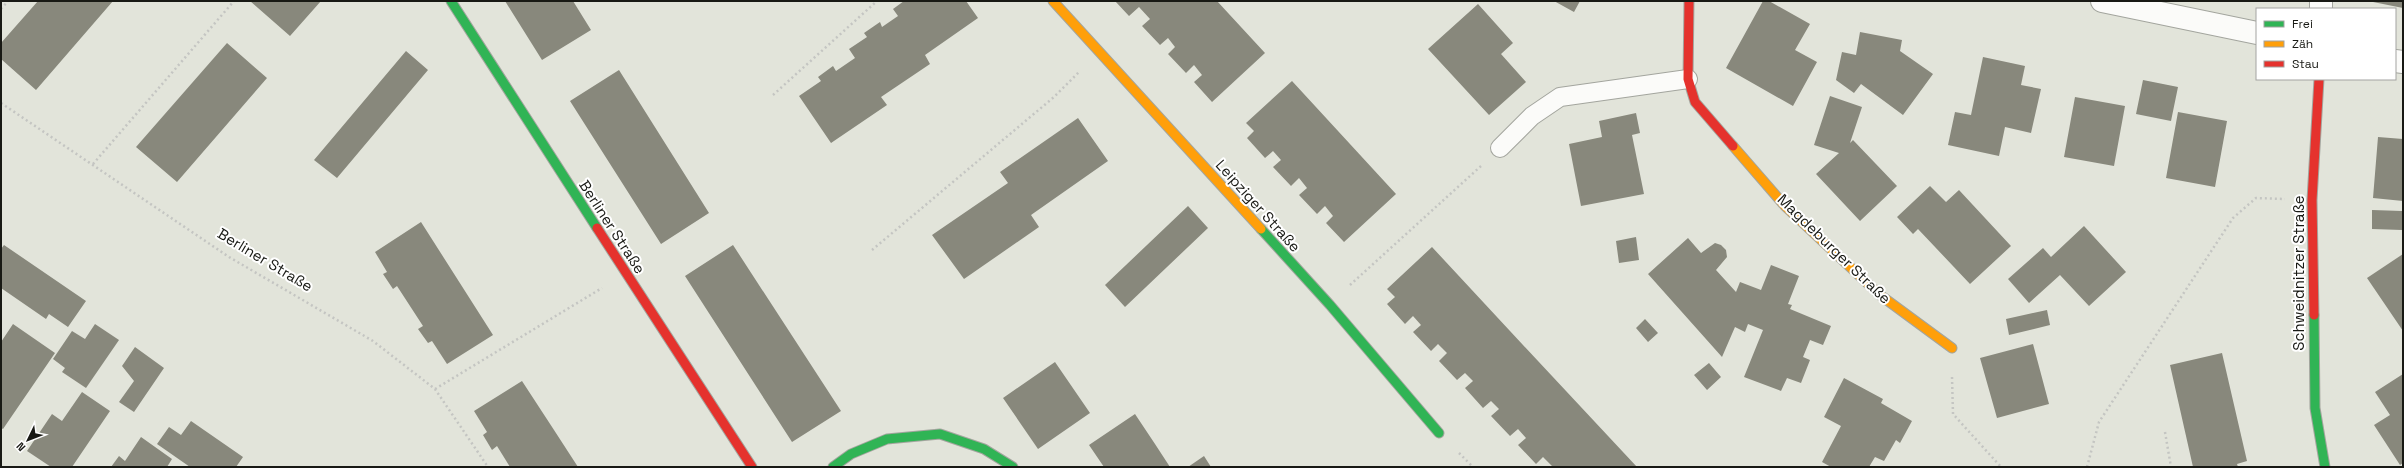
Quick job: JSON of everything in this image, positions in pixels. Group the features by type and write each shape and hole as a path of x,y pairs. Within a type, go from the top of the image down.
{"street":[{"name":"Berliner Straße","path":"451,1 739,450 752,467"},
{"name":"Leipziger Straße","path":"1053,1 1330,305 1438,433"},
{"name":"Magdeburger Straße","path":"1689,1 1686,34 1688,79 1695,102 1785,206 1880,295 1952,348"},
{"path":"2102,1 2256,32"},
{"name":"Schweidnitzer Straße","path":"2319,80 2312,200 2315,408 2325,467"},
{"path":"832,467 852,454 887,439 940,434 984,449 1013,467"}],"lane":[{"path":"1500,148 1532,116 1560,97 1688,79"}],"path":[{"path":"1,9 8,1"},
{"path":"93,164 234,1"},
{"path":"773,94 877,1"},
{"path":"872,250 1054,97 1069,82"},
{"name":"Berliner Straße","path":"1,102 229,257 373,341 434,389 488,467"},
{"path":"1346,290 1500,148"},
{"path":"2087,467 2098,422 2232,218 2256,198 2312,200"},
{"path":"434,389 626,274"},
{"path":"1952,348 1953,414 2001,467"},
{"path":"2165,432 2171,467"}],"building":[{"path":"38,1 113,1 36,90 1,59 1,43"},
{"path":"250,1 321,1 290,36"},
{"path":"505,1 573,1 591,30 542,60"},
{"path":"904,1 966,1 978,18 925,55 930,64 881,97 887,105 831,143 799,96 821,81 818,77 833,66 836,71 855,58 849,49 867,37 864,33 880,22 882,27 898,16 893,9"},
{"path":"1115,1 1217,1 1265,53 1212,102 1194,82 1202,75 1194,65 1186,73 1168,54 1175,47 1168,38 1160,45 1142,26 1150,19 1139,7 1129,16"},
{"path":"1554,1 1580,1 1574,12"},
{"path":"1763,1 1769,1 1810,24 1795,50 1817,62 1793,106 1726,68"},
{"path":"2403,1 2403,8 2373,2"},
{"path":"1478,4 1513,43 1501,54 1526,82 1489,115 1428,49"},
{"path":"1860,32 1902,40 1900,51 1933,74 1903,115 1861,84 1854,93 1836,80 1842,52 1856,55"},
{"path":"227,43 267,78 177,182 136,147"},
{"path":"406,51 428,70 337,178 314,160"},
{"path":"1983,57 2025,66 2021,85 2041,89 2031,133 2005,127 1999,156 1948,145 1955,112 1971,115"},
{"path":"619,70 709,213 661,244 570,101"},
{"path":"2143,80 2178,87 2171,121 2136,114"},
{"path":"1292,81 1396,194 1344,242 1326,223 1333,216 1325,206 1317,214 1299,195 1307,188 1299,178 1291,186 1273,167 1281,160 1273,151 1265,158 1247,138 1254,131 1246,123"},
{"path":"1830,96 1862,107 1850,143 1853,140 1897,186 1860,221 1816,174 1839,153 1814,145"},
{"path":"2075,97 2125,106 2114,166 2064,157"},
{"path":"2178,112 2227,121 2215,187 2166,178"},
{"path":"1636,113 1640,133 1632,135 1644,194 1581,206 1569,144 1602,137 1599,121"},
{"path":"1078,118 1108,161 1031,215 1039,227 964,279 932,235 1008,183 1000,172"},
{"path":"2378,137 2403,139 2403,201 2373,198"},
{"path":"1930,186 1946,202 1959,190 2011,246 1970,284 1918,229 1913,234 1897,217"},
{"path":"1188,206 1208,228 1125,307 1105,285"},
{"path":"2372,210 2402,211 2402,230 2372,229"},
{"path":"421,222 493,335 447,364 432,341 428,343 418,329 423,326 397,286 393,289 383,274 387,272 375,252"},
{"path":"2084,226 2126,272 2089,306 2060,275 2029,303 2008,279 2043,248 2051,257"},
{"path":"1636,237 1639,260 1619,263 1616,241"},
{"path":"1688,238 1701,253 1715,243 1721,245 1726,250 1727,257 1716,270 1736,292 1740,282 1761,290 1771,265 1799,276 1788,304 1792,305 1790,309 1831,326 1823,345 1810,340 1803,357 1810,360 1801,383 1787,378 1781,391 1744,377 1763,330 1748,324 1745,332 1735,327 1722,357 1648,274"},
{"path":"4,245 86,301 68,327 49,314 46,319 1,288 1,249"},
{"path":"733,245 841,411 792,442 685,276"},
{"path":"1432,247 1637,467 1550,467 1552,466 1543,457 1536,464 1518,445 1526,438 1518,429 1510,436 1491,416 1499,409 1491,401 1483,408 1465,388 1473,381 1465,373 1457,380 1439,361 1447,353 1438,344 1431,351 1413,332 1421,325 1413,316 1405,324 1387,304 1395,297 1387,289"},
{"path":"2403,254 2403,331 2367,278"},
{"path":"2047,310 2050,325 2009,335 2006,319"},
{"path":"1645,319 1658,333 1648,342 1636,328"},
{"path":"13,324 55,353 3,429 1,428 1,342"},
{"path":"95,324 119,340 86,388 62,372 65,368 53,359 72,331 85,339"},
{"path":"2033,344 2049,404 1997,418 1980,358"},
{"path":"135,347 164,368 134,412 119,402 134,381 122,366"},
{"path":"2222,353 2247,461 2237,464 2238,467 2193,467 2170,365"},
{"path":"1055,362 1090,413 1038,449 1003,398"},
{"path":"1709,363 1721,377 1707,390 1694,375"},
{"path":"2403,374 2403,463 2400,465 2374,425 2390,415 2375,392"},
{"path":"1844,378 1883,399 1881,403 1912,421 1900,443 1896,440 1884,461 1875,457 1869,467 1831,467 1822,462 1841,426 1824,417"},
{"path":"522,381 578,467 510,467 497,446 492,450 483,435 487,432 474,411"},
{"path":"82,392 110,411 72,467 51,467 27,451 52,414 62,421"},
{"path":"1135,414 1170,467 1104,467 1089,445"},
{"path":"191,421 243,457 236,467 190,467 157,444 169,427 181,435"},
{"path":"141,437 172,459 167,467 111,467 119,456 125,461"},
{"path":"1204,456 1211,467 1188,467"}],"traffic: fast":[{"path":"451,1 597,228"},
{"path":"1261,229 1330,305 1439,433"},
{"path":"2314,315 2315,408 2325,467"},
{"path":"833,467 851,454 887,439 940,434 984,449 1013,467"}],"traffic: slow":[{"path":"1053,1 1261,229"},
{"path":"1733,146 1785,206 1880,295 1952,348"}],"traffic: jam":[{"path":"1689,1 1688,79 1695,102 1733,146"},
{"path":"2314,315 2312,200 2319,80"},
{"path":"597,228 752,467"}]}
